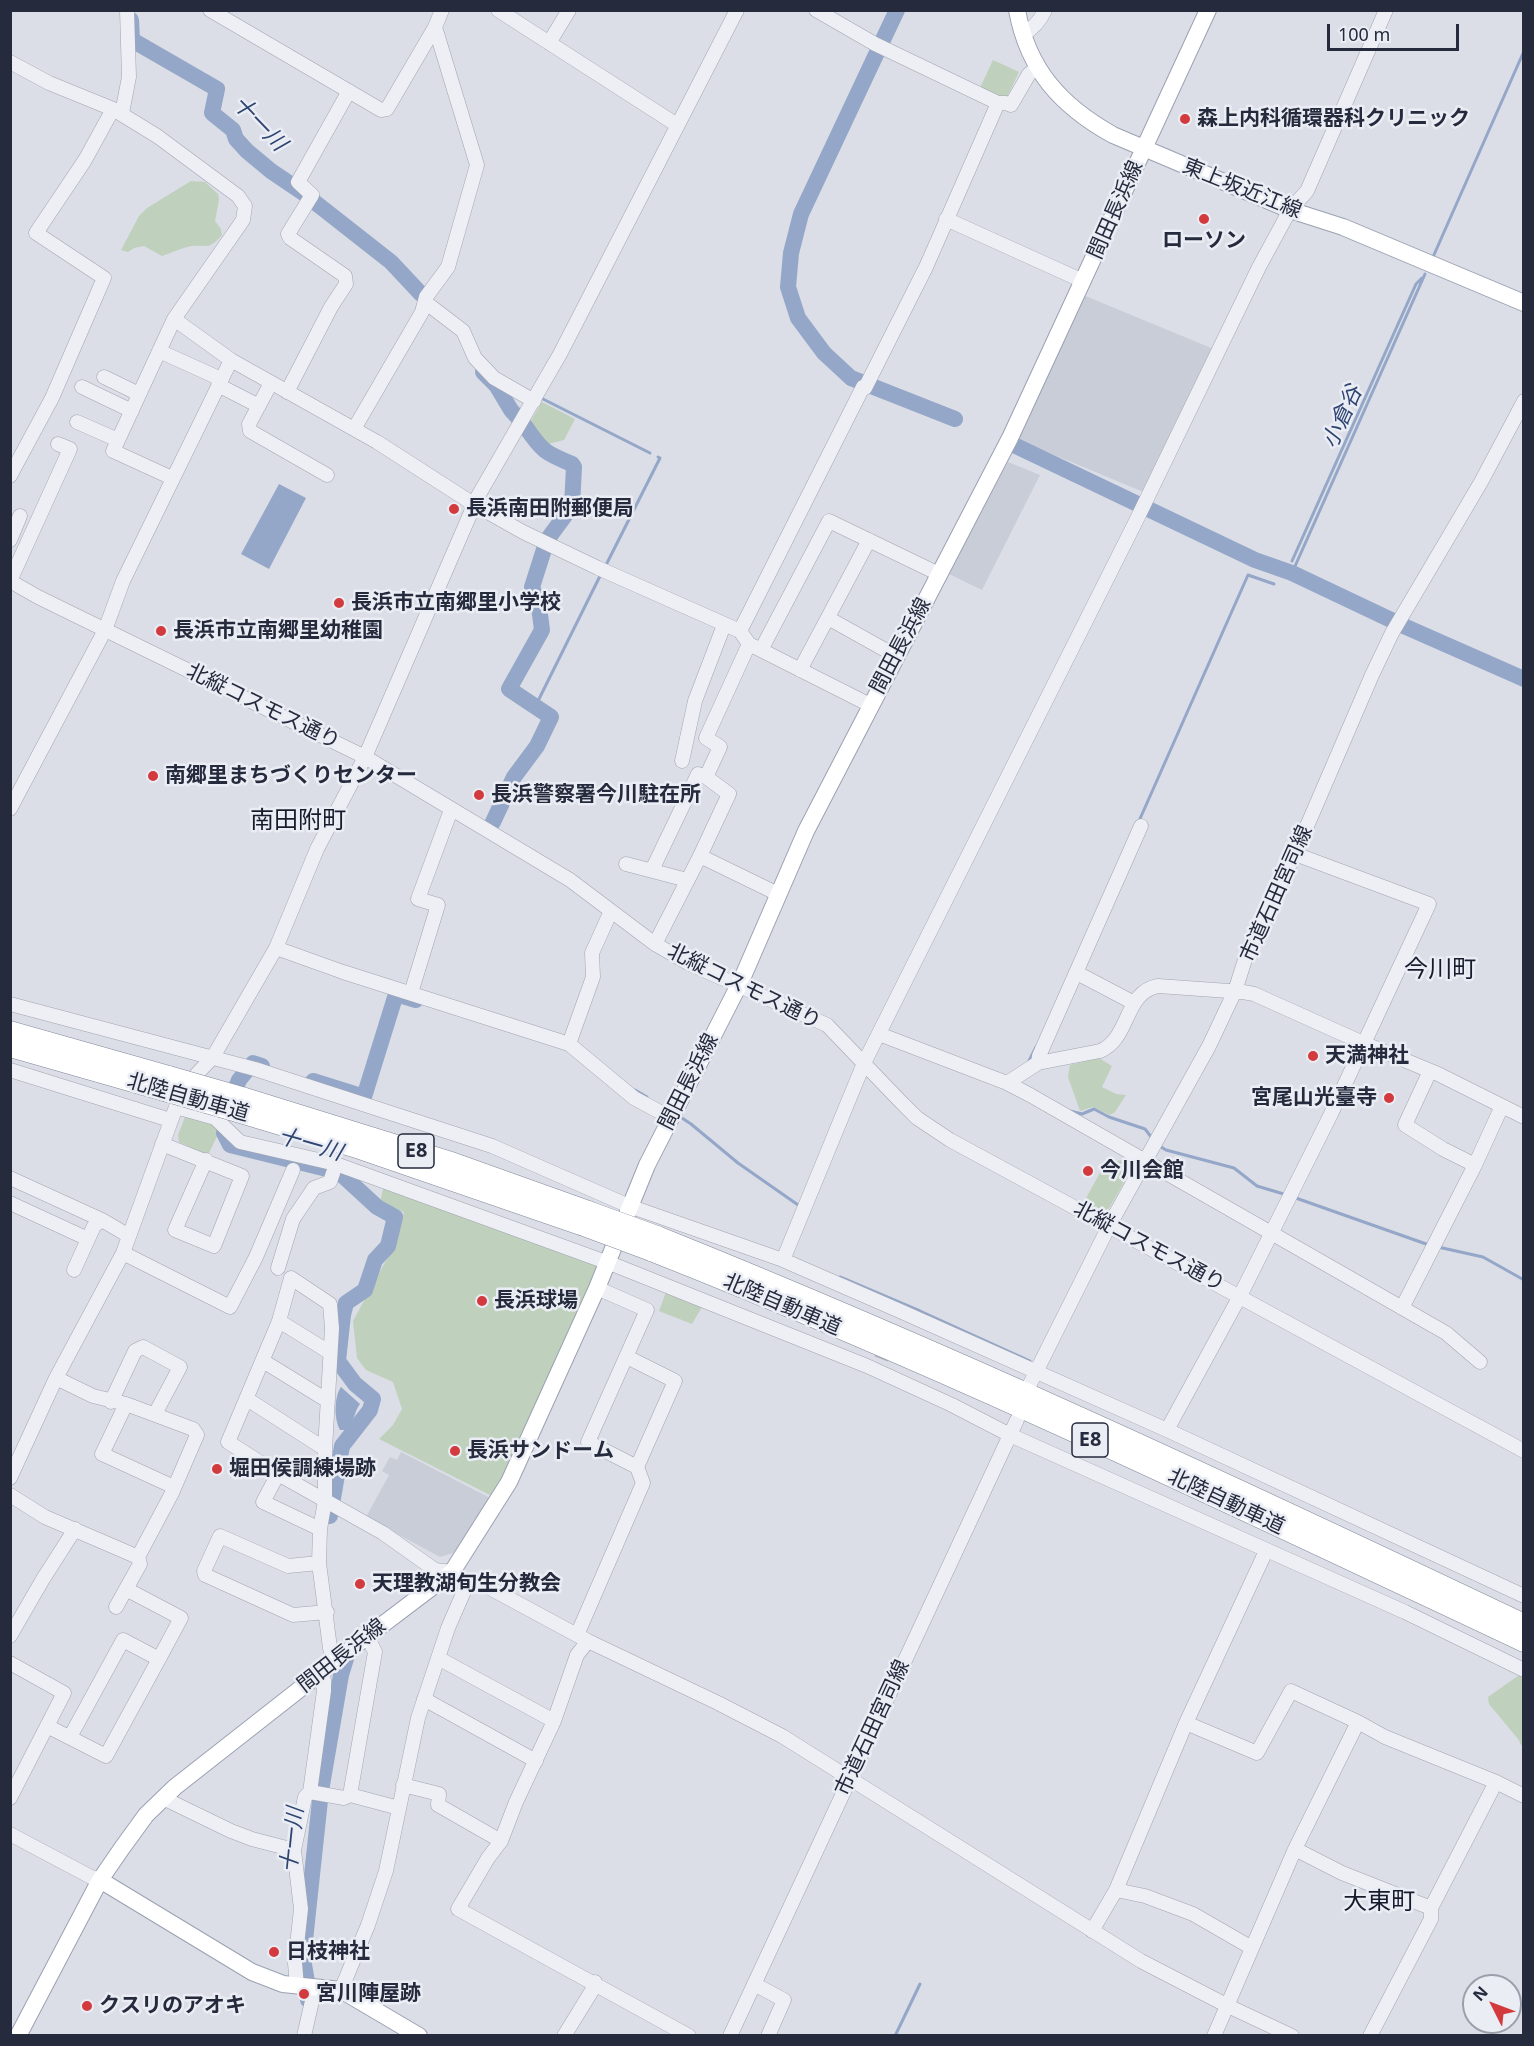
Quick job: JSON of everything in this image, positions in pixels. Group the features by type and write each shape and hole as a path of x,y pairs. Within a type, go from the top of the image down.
{"highway":[{"name":"北陸自動車道","path":"10,1031 167,1083 239,1104 360,1149 584,1218 796,1292 1086,1420 1524,1624"},
{"name":"北陸自動車道","path":"10,1047 167,1083"},
{"name":"北陸自動車道","path":"654,1244 790,1307 1112,1449 1524,1642"}],"main road":[{"name":"東上坂近江線","path":"1017,10 1023,34 1038,68 1067,104 1113,135 1290,210 1343,227 1524,303"},
{"name":"間田長浜線","path":"18,2036 100,1880 147,1815 163,1798 321,1673 334,1659 453,1572 509,1482 597,1288 647,1165 739,985 806,831 1002,455 1208,10"},
{"path":"100,1880 252,1972 284,1984 341,1990 419,2036"}],"street":[{"path":"10,476 52,398 104,278 36,233 117,111 129,77 127,10"},
{"path":"210,10 381,111 387,109 435,27 442,10"},
{"path":"498,10 677,125"},
{"path":"553,10 559,27"},
{"path":"549,43 569,10"},
{"path":"10,1478 56,1378 123,1253 173,1114 194,1077 213,1058 276,948 317,849 365,757 478,496 534,401 737,10"},
{"path":"816,10 880,46 998,103 1011,105 1029,74 1038,68"},
{"path":"1023,34 1030,31 1042,18 1045,10"},
{"path":"783,1260 864,1063 1143,508 1259,267 1290,210 1307,191 1386,10"},
{"path":"354,429 422,312 426,297 448,267 477,165 435,27"},
{"path":"10,62 49,83 117,111 238,196 245,206 243,220 174,319 113,450 172,478"},
{"path":"287,392 331,307 346,284 345,276 290,238 288,234 312,195 298,182 349,92"},
{"path":"740,631 926,267 998,103"},
{"path":"946,219 1083,281"},
{"path":"425,302 464,331 476,358 494,378 534,401"},
{"path":"174,319 231,360 377,442 475,505 545,542 740,631 755,647 870,705"},
{"path":"159,351 220,382 259,406"},
{"path":"10,809 105,630 123,581 231,360"},
{"path":"104,377 140,393"},
{"path":"271,384 249,424 250,431 327,475"},
{"path":"82,387 132,411"},
{"name":"市道石田宮司線","path":"1029,1386 1108,1226 1209,1046 1235,991 1249,947 1295,854 1372,675 1398,623 1481,482 1524,401"},
{"path":"77,422 118,440"},
{"path":"10,581 70,449 57,444"},
{"path":"10,540 21,516"},
{"path":"706,777 720,747 706,738 755,647 829,521 939,574"},
{"path":"800,670 869,540"},
{"name":"北縦コスモス通り","path":"10,581 365,757 570,880 655,944 688,963 827,1024 917,1118 942,1135 1524,1451"},
{"path":"828,618 896,656"},
{"path":"682,760 695,700 724,625"},
{"path":"652,870 698,774 706,777 729,794 655,944"},
{"path":"411,993 438,905 418,899 451,810"},
{"path":"1038,1063 1039,1056 1141,826"},
{"path":"1167,1430 1240,1296 1331,1114 1429,904 1295,854"},
{"path":"700,856 778,894"},
{"path":"626,864 687,880"},
{"path":"569,1044 593,977 592,953 611,911"},
{"path":"276,948 343,972 569,1044 634,1098 671,1118"},
{"path":"1077,973 1134,1003"},
{"path":"1007,1083 1038,1063 1100,1051 1108,1047 1117,1038 1134,1003 1144,991 1158,986 1235,991 1254,994 1430,1071 1524,1117"},
{"path":"10,1004 213,1058 492,1146 629,1206 783,1260 898,1316 1036,1370 1524,1596"},
{"path":"879,1034 1007,1083 1446,1333 1480,1362"},
{"path":"10,1070 173,1114 215,1118 240,1142 334,1169 608,1262 879,1364 1010,1435 1406,1612 1524,1670"},
{"path":"1430,1071 1405,1125 1443,1149 1475,1165"},
{"path":"1402,1308 1475,1165 1502,1106"},
{"path":"162,1144 206,1160 242,1176 214,1246 175,1230 206,1160"},
{"path":"278,1268 293,1219 314,1188 330,1182 334,1169"},
{"path":"123,1253 230,1307 256,1257 293,1170"},
{"path":"10,1178 102,1220 129,1236"},
{"path":"10,1203 88,1239"},
{"path":"74,1270 94,1226 102,1220"},
{"path":"256,1257 278,1268 330,1304 332,1328 325,1449 331,1504 320,1529 319,1563 330,1648 334,1659"},
{"path":"291,1278 279,1321 228,1442 278,1474 383,1533 435,1570 453,1572 468,1582 486,1586 583,1638 782,1736 1141,1961 1292,2036"},
{"path":"597,1288 647,1310 588,1442 637,1467 643,1483 583,1638 554,1721 516,1802 501,1841 488,1858 458,1910 595,1982 683,2034"},
{"path":"279,1321 329,1352"},
{"path":"111,1402 135,1351 143,1347 180,1367 155,1414"},
{"path":"627,1357 675,1381 637,1467"},
{"path":"263,1361 328,1401"},
{"path":"56,1378 93,1396 155,1414 193,1429 197,1433 174,1487 138,1557"},
{"path":"247,1399 325,1449"},
{"path":"126,1404 102,1454 174,1487"},
{"name":"市道石田宮司線","path":"730,2036 1017,1420"},
{"path":"278,1474 263,1503 320,1529"},
{"path":"10,1495 45,1517 138,1557 141,1564 116,1607"},
{"path":"10,1636 75,1528"},
{"path":"319,1563 288,1566 220,1536 204,1570 205,1575 294,1615 327,1612"},
{"path":"1092,1931 1116,1890 1186,1723 1266,1551"},
{"path":"341,1990 368,1925 386,1871 418,1718 448,1628 468,1582"},
{"path":"47,1726 106,1756 180,1618 126,1589"},
{"path":"350,1795 375,1652 364,1638"},
{"path":"70,1737 123,1640 159,1659"},
{"path":"438,1658 554,1721"},
{"path":"10,1663 64,1693 10,1798"},
{"path":"304,2036 308,1987 295,1963 301,1909 294,1850 305,1797 310,1792 324,1691 324,1680 321,1673"},
{"path":"1186,1723 1257,1753 1291,1691 1385,1737 1496,1782 1524,1796"},
{"path":"424,1699 536,1761"},
{"path":"1214,2036 1295,1849 1358,1722"},
{"path":"1370,2036 1431,1919 1431,1908 1496,1782"},
{"path":"403,1785 439,1794 438,1805 501,1841"},
{"path":"310,1792 344,1798 350,1795 399,1808"},
{"path":"163,1798 252,1839 294,1850"},
{"path":"10,1834 100,1880"},
{"path":"1295,1849 1342,1873 1431,1908"},
{"path":"1116,1890 1145,1896 1193,1914 1252,1948"},
{"path":"564,2036 595,1982"},
{"path":"754,1984 784,2000 768,2036"}],"shaded area":[{"path":"1083,295 1216,350 1146,493 1018,440"},
{"path":"1008,462 1040,475 982,590 949,574"},
{"path":"401,1452 492,1499 481,1518 453,1553 440,1557 366,1517 389,1475 382,1471 390,1457 397,1460"}],"green space":[{"path":"993,60 1019,72 1007,97 1001,101 979,90"},
{"path":"191,181 205,182 218,194 215,221 222,235 218,240 208,246 191,246 162,256 144,246 128,252 121,250 139,216 147,208"},
{"path":"542,402 575,419 564,440 544,445 529,424"},
{"path":"1099,1058 1112,1066 1102,1087 1116,1094 1126,1095 1115,1112 1110,1115 1093,1107 1080,1111 1068,1077 1070,1065"},
{"path":"187,1112 222,1126 208,1155 179,1142 178,1135"},
{"path":"1122,1160 1131,1170 1108,1210 1100,1211 1087,1204 1086,1198 1105,1164"},
{"path":"385,1181 605,1258 525,1431 492,1496 379,1439 393,1425 402,1409 393,1382 366,1370 357,1358 353,1321 395,1244 404,1212 380,1202"},
{"path":"666,1292 702,1307 692,1324 659,1311"},
{"path":"1522,1673 1523,1748 1489,1704 1488,1697"}],"water":[{"path":"279,484 306,498 269,569 241,554"},
{"path":"341,1387 360,1404 348,1430 340,1430 337,1420 336,1402"}],"waterway":[{"path":"897,10 801,214 791,253 788,287 798,318 824,353 851,378 955,419"},
{"name":"十一川","path":"131,20 132,40 217,89 212,113 233,130 236,139 247,151 305,194"},
{"name":"小倉谷","path":"1433,257 1524,51"},
{"name":"十一川","path":"312,200 391,262 421,294"},
{"name":"小倉谷","path":"1292,573 1425,274"},
{"path":"1292,561 1416,284 1422,278"},
{"name":"十一川","path":"483,372 496,385 519,419"},
{"path":"543,399 650,453"},
{"name":"十一川","path":"493,822 514,777 537,746 551,717 509,689 542,630 539,607 532,587 547,540 572,506 574,467 545,450 525,426"},
{"path":"1016,446 1255,560 1292,573 1524,679"},
{"path":"606,565 660,458 658,457"},
{"path":"535,707 601,574"},
{"path":"1139,821 1248,575 1274,584"},
{"name":"十一川","path":"313,1081 364,1097 396,994 416,1000"},
{"path":"1028,1063 1036,1047"},
{"name":"十一川","path":"229,1105 239,1080 253,1063 262,1066"},
{"path":"635,1090 647,1097"},
{"path":"1070,1111 1082,1114 1094,1109 1109,1117 1145,1129 1152,1138"},
{"path":"679,1116 738,1163 801,1207"},
{"name":"十一川","path":"224,1133 230,1145 339,1172 377,1207 395,1217 388,1246 375,1260 365,1290 346,1303 343,1315 338,1361 355,1384 373,1399 370,1410 342,1446 330,1516"},
{"path":"1158,1145 1166,1150 1234,1168 1257,1186 1287,1195"},
{"path":"1293,1197 1429,1245"},
{"path":"1438,1247 1483,1257 1524,1280"},
{"path":"840,1277 1030,1361"},
{"name":"十一川","path":"308,2000 309,1993 303,1959 321,1791 341,1675 349,1649"},
{"path":"895,2036 920,1984"}],"tunnel":[{"path":"881,1359 896,1321"}],"place":[{"name":"森上内科循環器科クリニック","path":"1185,119"},
{"name":"ローソン","path":"1204,219"},
{"name":"長浜南田附郵便局","path":"454,509"},
{"name":"長浜市立南郷里小学校","path":"339,603"},
{"name":"長浜市立南郷里幼稚園","path":"161,631"},
{"name":"南郷里まちづくりセンター","path":"153,776"},
{"name":"長浜警察署今川駐在所","path":"479,795"},
{"name":"天満神社","path":"1313,1056"},
{"name":"宮尾山光臺寺","path":"1389,1098"},
{"name":"今川会館","path":"1088,1171"},
{"name":"長浜球場","path":"482,1301"},
{"name":"長浜サンドーム","path":"455,1451"},
{"name":"堀田侯調練場跡","path":"217,1469"},
{"name":"天理教湖旬生分教会","path":"360,1584"},
{"name":"日枝神社","path":"274,1952"},
{"name":"宮川陣屋跡","path":"304,1994"},
{"name":"クスリのアオキ","path":"87,2006"}],"district":[{"name":"南田附町","path":"298,821"},
{"name":"今川町","path":"1440,970"},
{"name":"大東町","path":"1379,1902"}]}
